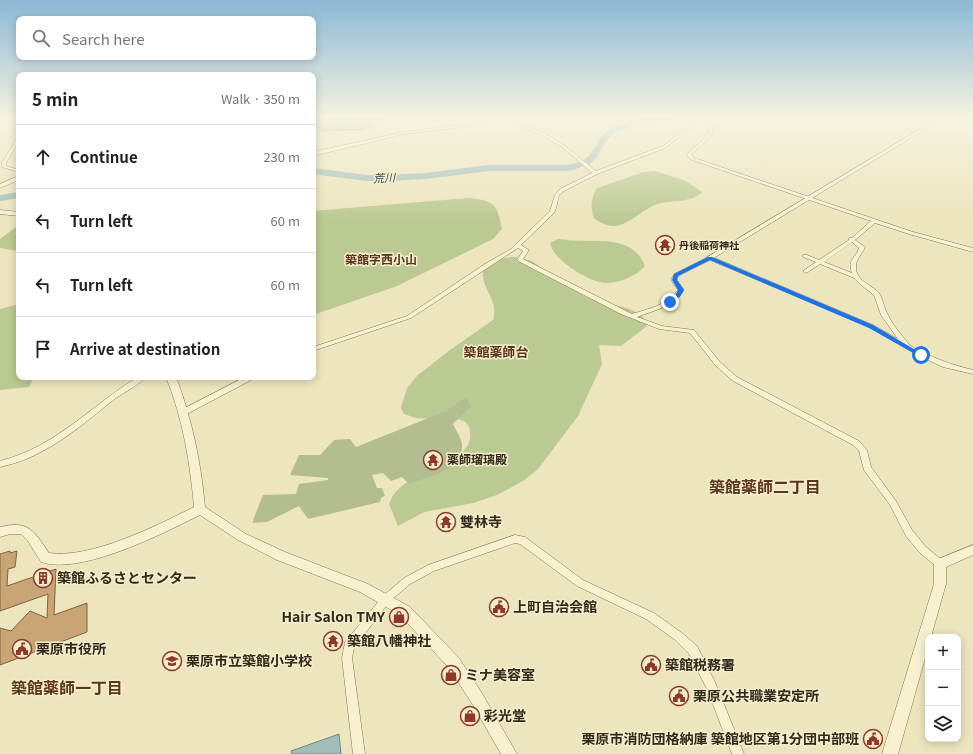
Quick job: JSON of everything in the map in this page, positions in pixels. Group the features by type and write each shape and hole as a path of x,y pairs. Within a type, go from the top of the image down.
{"street":[{"path":"10,152 4,163 4,167 16,170"},
{"path":"570,152 586,164 595,173"},
{"path":"316,348 409,317 487,264 514,250 552,212 557,195 562,190 595,173 650,152"},
{"path":"692,152 689,156 693,159 932,240 973,250"},
{"path":"633,316 670,302 678,296 681,290 674,280 676,275 710,258 884,152"},
{"path":"0,186 16,179"},
{"path":"0,212 16,214"},
{"path":"806,271 846,245 851,239 874,221"},
{"path":"851,239 862,247 861,252 854,259 854,276"},
{"path":"518,246 526,250 520,260 607,306 660,328 692,331 718,364 735,379 856,443 863,450 867,468 893,503 909,533 923,550 940,564"},
{"path":"805,256 854,276 878,294 879,300 890,325 908,347"},
{"path":"710,258 871,326 921,355 945,365 973,372"},
{"path":"0,464 11,462 27,456 56,440 119,393 139,380"},
{"path":"171,380 184,412 197,465 200,509"},
{"path":"184,412 245,380"},
{"path":"0,532 17,528 23,529 28,532 45,558 62,560 92,554 144,537 200,509"},
{"path":"200,509 242,537 281,556 364,588 405,611 454,663 478,700 509,754"},
{"path":"358,754 347,658 349,646 386,599 407,581 431,568 489,547 515,540 522,540 580,583 650,616 678,636 693,650 711,686 738,754"},
{"path":"940,564 973,550"},
{"path":"890,754 940,584 940,564"}],"green space":[{"path":"655,171 686,181 702,192 698,196 687,200 652,206 631,220 620,225 608,225 594,218 592,203 593,195 597,188 644,172"},
{"path":"469,198 484,201 493,205 498,214 502,229 493,239 397,286 316,314 316,211"},
{"path":"16,227 16,251 0,248 0,239"},
{"path":"558,239 604,241 620,244 635,251 641,257 645,266 637,273 622,280 611,283 599,282 582,275 564,263 557,256 550,243"},
{"path":"514,257 532,261 561,283 588,298 627,308 636,312 643,317 647,326 621,346 599,345 602,364 578,416 538,469 523,481 497,495 473,503 424,512 398,526 389,504 392,497 400,487 406,483 446,464 456,457 464,450 469,441 470,432 467,424 460,420 448,418 416,418 404,414 401,408 407,388 418,375 450,350 493,320 494,307 484,282 484,266 494,259"},
{"path":"16,305 16,380 32,380 29,387 0,390 0,309"},
{"path":"466,397 471,406 453,424 462,444 461,453 451,466 443,471 409,484 402,477 391,481 383,473 372,475 377,488 382,488 385,496 381,498 380,502 308,519 299,506 267,522 252,523 263,495 296,494 299,484 328,480 328,478 290,475 299,455 320,455 334,440 350,439 356,447 446,411"}],"water":[{"path":"339,734 341,754 292,754 291,751"}],"building":[{"name":"栗原市役所","path":"10,551 10,553 17,551 15,567 8,569 7,586 56,569 54,615 87,603 87,632 0,665 0,628 11,631 30,611 47,618 48,594 0,611 0,554"}],"waterway":[{"name":"荒川","path":"316,171 367,178 388,178 426,176 489,168 570,168 587,162 596,152"},
{"name":"荒川","path":"0,198 16,195"}],"place":[{"name":"丹後稲荷神社","path":"665,245"},
{"name":"薬師瑠璃殿","path":"433,460"},
{"name":"雙林寺","path":"446,522"},
{"name":"築館ふるさとセンター","path":"43,578"},
{"name":"上町自治会館","path":"499,607"},
{"name":"Hair Salon TMY","path":"399,617"},
{"name":"築館八幡神社","path":"333,641"},
{"name":"栗原市役所","path":"22,649"},
{"name":"栗原市立築館小学校","path":"172,661"},
{"name":"築館税務署","path":"651,665"},
{"name":"ミナ美容室","path":"451,675"},
{"name":"栗原公共職業安定所","path":"679,696"},
{"name":"彩光堂","path":"470,716"},
{"name":"栗原市消防団格納庫 築館地区第1分団中部班","path":"873,739"}],"district":[{"name":"築館字西小山","path":"381,260"},
{"name":"築館薬師台","path":"496,352"},
{"name":"築館薬師二丁目","path":"765,487"},
{"name":"築館薬師一丁目","path":"67,688"}],"route":[{"path":"670,302 678,296 681,290 674,280 676,275 710,258 871,326 921,355"}]}
